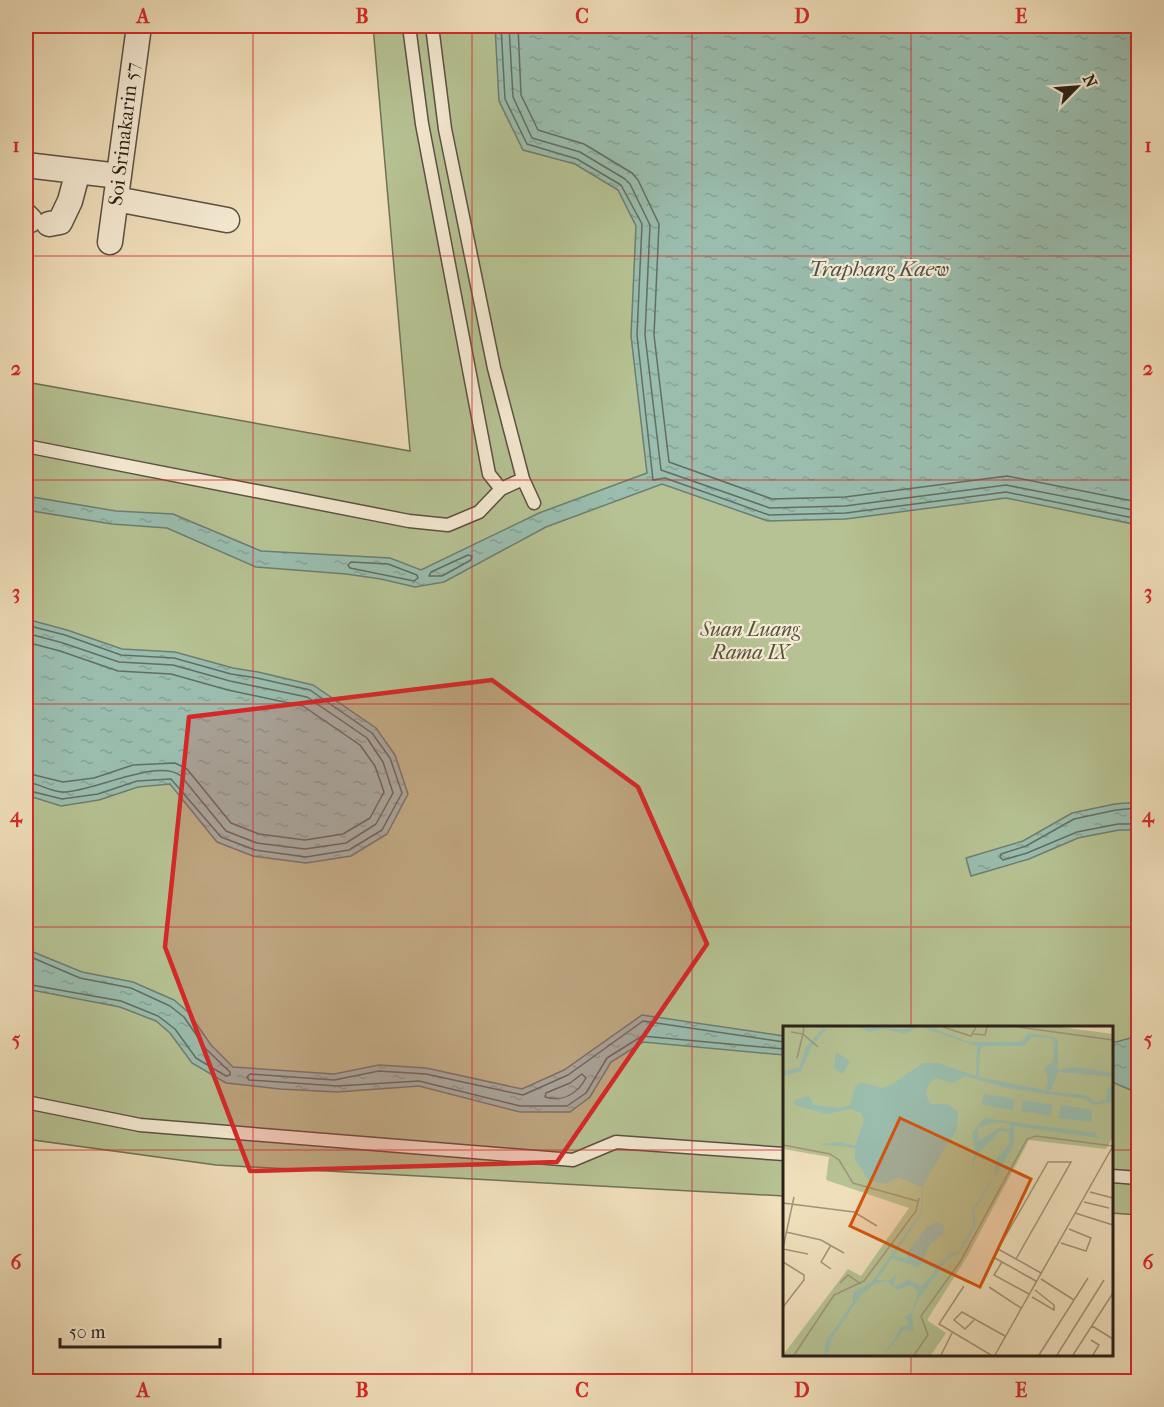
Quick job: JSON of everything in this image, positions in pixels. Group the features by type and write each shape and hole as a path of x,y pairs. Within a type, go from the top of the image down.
{"street":[{"name":"Soi Srinakarin 57","path":"110,242 138,26"},
{"path":"26,165 78,171 117,188 227,220"},
{"path":"35,220 60,222 70,201 78,171"}],"lane":[{"path":"409,26 422,124 489,474 501,489"},
{"path":"432,26 445,129 494,368 523,479 534,503"},
{"path":"26,446 408,521 448,525 480,512 501,489 523,479"},
{"path":"26,1102 140,1125 573,1160 616,1142 783,1154"},
{"path":"1113,1176 1138,1178"}],"highlighted area":[{"path":"492,680 638,787 707,944 557,1162 250,1171 165,947 189,717"}],"green space":[{"name":"Suan Luang Rama IX","path":"373,26 1138,26 1138,1215 1113,1213 1113,1026 783,1026 783,1196 216,1165 26,1139 26,382 410,451"}],"water":[{"name":"Traphang Kaew","path":"495,26 1138,26 1138,525 1006,498 846,519 768,521 662,484 546,527 444,582 415,587 346,574 256,567 167,528 112,524 26,510 26,496 116,511 173,514 261,551 390,558 421,570 539,513 647,473 631,336 636,226 618,190 575,164 523,150 499,101"},
{"path":"26,619 122,649 175,652 233,668 313,685 376,728 395,755 408,794 387,834 351,856 306,863 253,856 217,842 170,784 138,787 99,800 61,806 26,795"},
{"path":"1138,802 1138,830 1119,830 1078,838 1029,859 971,876 966,858 1023,841 1072,813 1115,804"},
{"path":"26,949 82,972 133,982 174,1000 189,1013 211,1045 233,1067 334,1074 379,1065 426,1068 522,1089 564,1070 642,1015 783,1036 783,1055 643,1042 611,1062 590,1097 570,1112 520,1112 419,1086 337,1092 226,1083 192,1063 170,1033 156,1021 120,1007 26,989"},
{"path":"1138,1036 1138,1091 1113,1082 1113,1043"}]}
